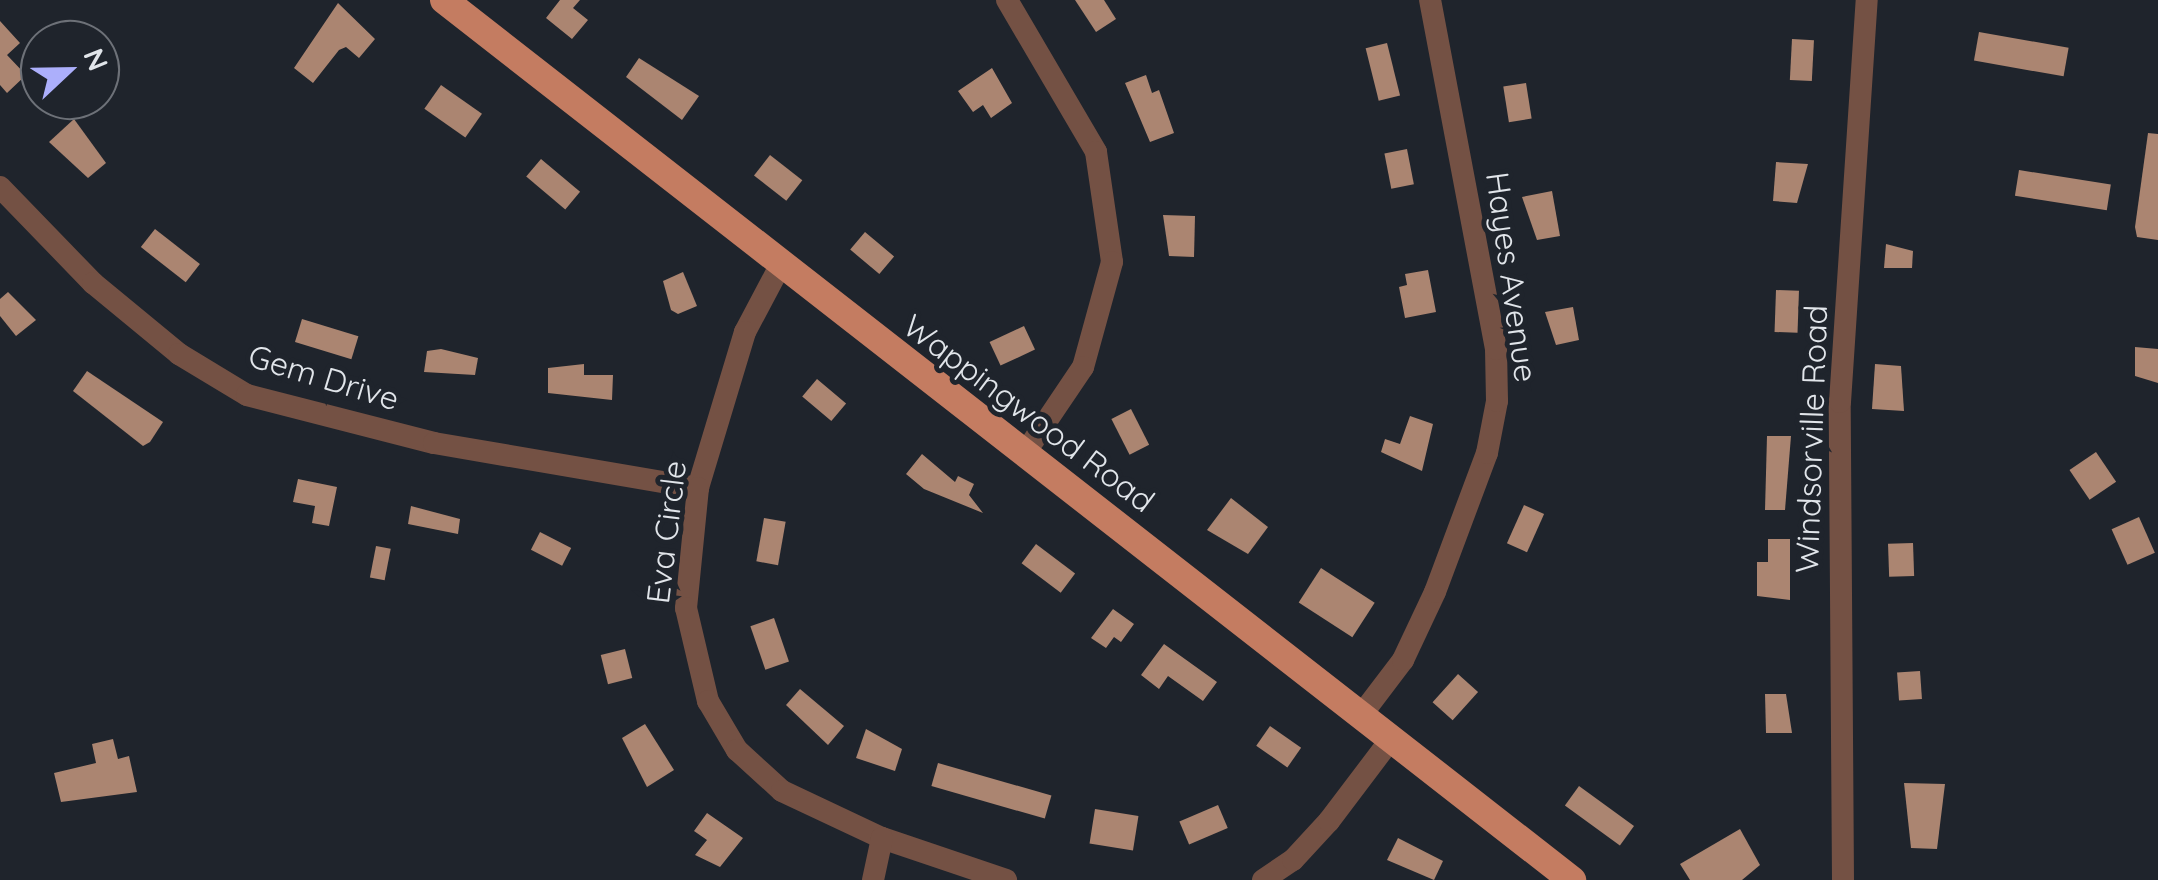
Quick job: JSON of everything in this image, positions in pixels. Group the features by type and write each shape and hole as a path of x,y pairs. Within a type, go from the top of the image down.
{"main road":[{"name":"Wappingwood Road","path":"444,0 1572,880"}],"street":[{"path":"1007,0 1096,152 1112,262 1083,367 1024,452"},
{"name":"Hayes Avenue","path":"1362,714 1403,660 1436,592 1487,453 1496,401 1496,349 1430,0"},
{"name":"Windsorville Road","path":"1843,880 1840,419 1867,0"},
{"name":"Gem Drive","path":"0,186 93,283 180,354 247,395 434,444 698,488"},
{"name":"Eva Circle","path":"781,264 744,332 698,488 686,608 708,701 737,750 782,791 882,838 1006,880"},
{"path":"1263,880 1317,834 1391,739"},
{"path":"873,880 882,838"}],"building":[{"path":"560,0 580,0 573,8 588,20 572,39 546,18"},
{"path":"1075,0 1104,0 1116,19 1096,32"},
{"path":"338,3 375,39 359,58 346,47 339,50 313,83 294,68"},
{"path":"0,21 20,43 7,55 20,69 20,81 7,93 0,85"},
{"path":"1979,32 2069,48 2064,76 1974,61"},
{"path":"1792,39 1814,40 1812,81 1790,80"},
{"path":"1387,43 1400,95 1379,101 1366,48"},
{"path":"639,58 699,96 682,120 626,77"},
{"path":"992,68 1012,103 991,118 983,105 973,112 958,91"},
{"path":"1146,75 1152,93 1159,90 1174,133 1150,142 1125,83"},
{"path":"1526,83 1532,119 1509,122 1503,87"},
{"path":"441,85 482,114 465,137 424,109"},
{"path":"75,120 106,163 88,178 49,142"},
{"path":"2148,133 2158,134 2158,240 2137,237 2135,227"},
{"path":"1407,149 1414,184 1391,189 1384,153"},
{"path":"770,155 802,180 786,201 754,175"},
{"path":"541,159 580,192 565,209 526,177"},
{"path":"1776,162 1808,164 1797,203 1773,201"},
{"path":"2019,170 2111,185 2107,210 2015,196"},
{"path":"1552,191 1560,236 1537,240 1522,197"},
{"path":"1163,215 1195,216 1194,257 1169,256"},
{"path":"155,229 200,264 186,282 141,247"},
{"path":"865,232 894,256 879,274 850,250"},
{"path":"1886,244 1913,251 1912,268 1884,268"},
{"path":"1428,270 1436,312 1405,318 1399,287 1407,285 1405,274"},
{"path":"683,272 697,306 678,314 671,310 663,281"},
{"path":"1776,290 1799,291 1798,333 1775,332"},
{"path":"8,292 36,320 16,336 0,316 0,299"},
{"path":"1573,307 1579,340 1556,345 1545,312"},
{"path":"302,319 358,336 351,359 295,342"},
{"path":"1024,326 1035,350 1001,366 990,342"},
{"path":"2135,347 2158,349 2158,383 2135,376"},
{"path":"441,349 478,358 475,375 424,372 427,351"},
{"path":"584,364 584,375 613,375 612,400 548,393 548,368"},
{"path":"1875,364 1901,366 1904,411 1872,409"},
{"path":"87,371 163,422 150,442 143,446 73,391"},
{"path":"817,379 846,403 831,421 802,397"},
{"path":"1131,409 1149,445 1130,455 1111,419"},
{"path":"1410,416 1433,424 1422,471 1381,452 1385,439 1400,444"},
{"path":"1767,436 1791,436 1785,510 1765,510"},
{"path":"2096,452 2116,482 2090,500 2069,470"},
{"path":"922,454 955,482 958,476 974,484 969,495 983,513 924,489 906,474"},
{"path":"298,479 337,487 329,526 312,523 315,506 293,502"},
{"path":"1231,498 1268,527 1248,554 1207,530"},
{"path":"1524,505 1544,514 1527,552 1507,543"},
{"path":"411,506 460,519 458,534 408,524"},
{"path":"2139,517 2155,553 2127,565 2112,529"},
{"path":"764,518 786,522 778,565 756,561"},
{"path":"540,532 571,548 562,566 531,550"},
{"path":"1768,539 1790,539 1790,600 1757,596 1757,562 1768,562"},
{"path":"1913,543 1914,576 1889,577 1888,544"},
{"path":"1036,544 1075,573 1061,593 1022,563"},
{"path":"376,546 391,549 385,580 370,577"},
{"path":"1321,568 1375,603 1352,637 1299,602"},
{"path":"1113,609 1134,624 1121,642 1114,637 1106,648 1091,638"},
{"path":"774,618 789,661 765,670 750,626"},
{"path":"1164,644 1217,682 1203,701 1168,676 1159,689 1141,675"},
{"path":"625,649 632,678 608,684 601,655"},
{"path":"1920,671 1922,699 1899,701 1897,673"},
{"path":"1458,674 1478,692 1453,720 1433,702"},
{"path":"800,689 844,726 828,745 786,705"},
{"path":"1765,694 1786,694 1792,733 1766,733"},
{"path":"645,724 674,770 647,787 622,738"},
{"path":"1270,726 1301,748 1287,767 1256,746"},
{"path":"866,729 902,749 895,771 856,758"},
{"path":"113,739 118,759 129,756 137,792 61,802 54,773 96,763 92,744"},
{"path":"938,763 1051,796 1045,819 931,786"},
{"path":"1904,783 1945,784 1937,849 1911,848"},
{"path":"1579,786 1634,826 1620,845 1565,805"},
{"path":"1218,805 1228,828 1189,844 1179,821"},
{"path":"1095,809 1138,816 1133,850 1090,844"},
{"path":"707,813 743,838 720,867 695,855 707,840 694,831"},
{"path":"1740,829 1760,865 1742,880 1690,880 1680,864"},
{"path":"1398,838 1443,861 1434,880 1387,860"}]}
